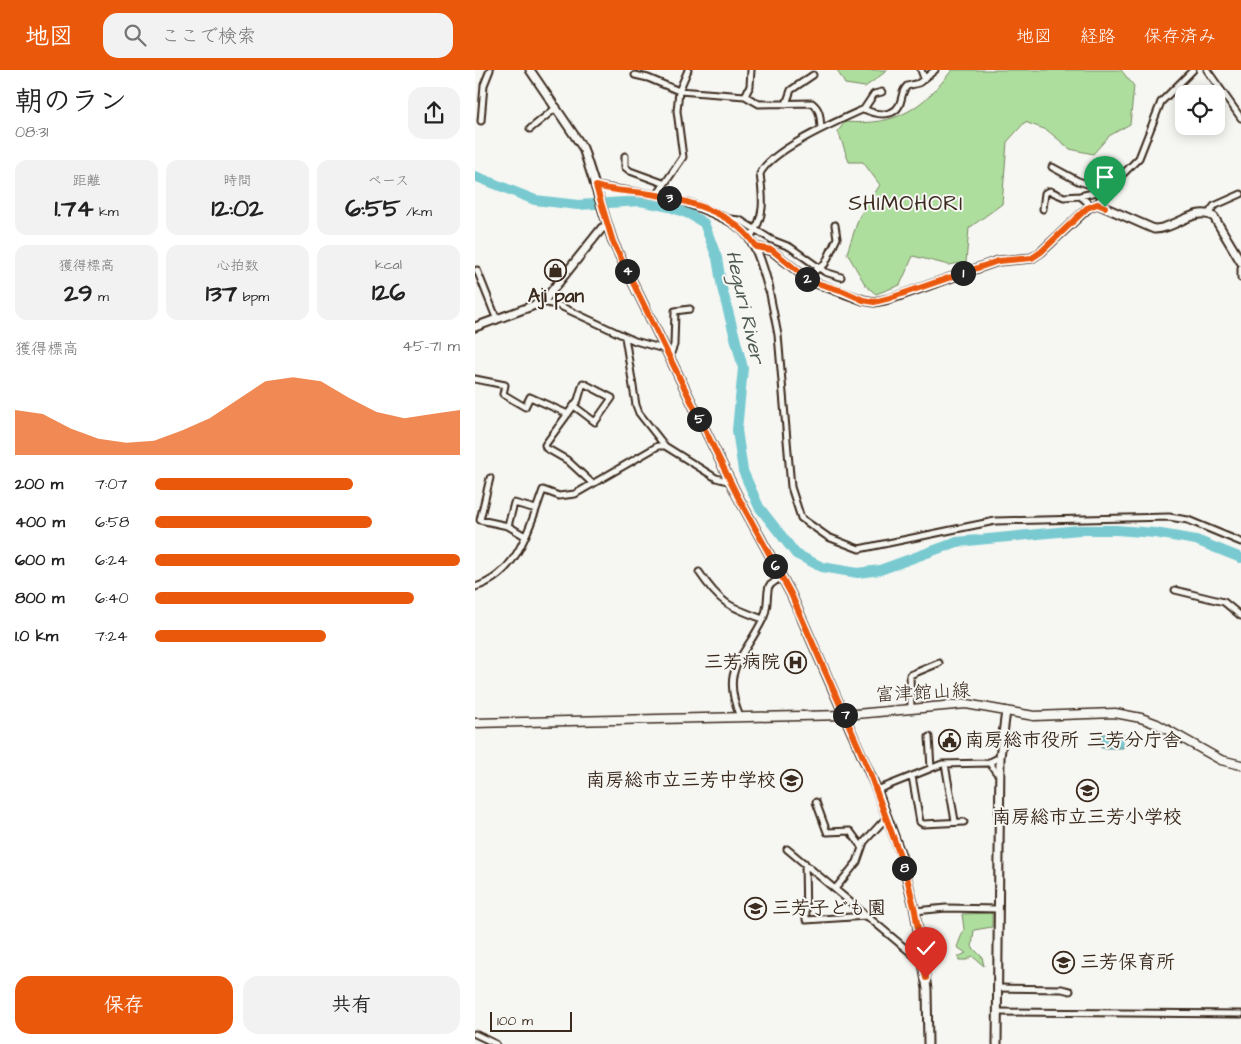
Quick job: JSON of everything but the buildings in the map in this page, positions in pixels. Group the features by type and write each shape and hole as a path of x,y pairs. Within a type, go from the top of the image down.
{"main road":[{"name":"富津館山線","path":"475,723 845,715 966,704 1045,716 1115,713 1141,718 1157,724 1221,760 1241,765"}],"street":[{"path":"481,121 484,85 490,70"},
{"path":"530,70 557,107 583,148 597,188 607,226 669,358 731,482 781,576 845,715 877,790 901,855 915,911 928,1000 928,1044"},
{"path":"657,195 663,183 683,157 683,147 678,129 679,91 688,70"},
{"path":"745,96 750,86 751,70"},
{"path":"921,70 925,78"},
{"path":"864,109 876,115 889,113 897,108 901,100 901,94 907,86 919,83 935,70"},
{"path":"756,247 772,250 805,278 863,300 874,302 998,261 1032,258 1094,205 1139,158 1161,102 1193,70"},
{"path":"1207,70 1241,118"},
{"path":"635,75 648,78 679,91 745,96 759,104 812,103 818,107 821,129"},
{"path":"786,104 791,90 813,75"},
{"path":"750,237 756,230 763,212 760,174 762,168 777,155 821,129 864,109 874,94 882,92"},
{"path":"531,129 557,107"},
{"path":"625,156 625,167 629,171 663,183"},
{"path":"1043,209 1045,193 1050,191 1064,197 1080,196 1101,191 1100,188 1078,181 1052,167"},
{"path":"597,188 657,195 688,203 730,219 750,237 756,247 769,289 777,335 791,487 801,518 828,537 859,549 995,521 1169,517 1188,520 1241,542"},
{"path":"1209,213 1214,206 1241,194"},
{"path":"1080,196 1094,205 1154,230 1163,230 1201,213 1209,213 1214,216 1241,262"},
{"path":"730,219 738,218 772,240 790,247 821,268 835,276 841,277"},
{"path":"805,278 821,268 837,238 835,225"},
{"path":"475,327 543,302 601,228 607,226"},
{"path":"1241,268 1241,278"},
{"path":"477,270 497,320"},
{"path":"543,302 560,306 625,337 665,348"},
{"path":"669,358 674,345 675,311 690,309"},
{"path":"625,337 636,405 639,413 665,446 715,478 731,482"},
{"path":"475,379 505,385 503,394 525,406 530,398 568,414"},
{"path":"574,406 595,422 612,398 583,383 578,400 545,444 546,448 567,460 593,484"},
{"path":"475,587 495,578 516,558 543,490 567,496 593,484 658,446 665,446"},
{"path":"490,478 480,520 508,526 525,536"},
{"path":"508,526 514,502 536,509"},
{"path":"699,572 714,594 727,605 763,619"},
{"path":"740,717 735,704 731,681 735,666 763,619 767,609 769,586 781,576"},
{"path":"1175,590 1224,602 1241,616"},
{"path":"911,708 910,675 939,663"},
{"path":"997,1044 1000,757 1006,711"},
{"path":"929,737 931,768"},
{"path":"877,790 945,764 989,762 1000,757"},
{"path":"989,762 996,772 1000,773"},
{"path":"945,764 955,821"},
{"path":"912,776 920,822 923,824 963,822"},
{"path":"816,802 827,832 850,831 861,846"},
{"path":"835,888 857,862 861,846 887,817"},
{"path":"787,849 923,963"},
{"path":"805,863 806,920 867,916"},
{"path":"915,911 946,908 999,909"},
{"path":"997,988 1062,988 1069,991"},
{"path":"997,1012 1241,1014"},
{"path":"475,1034 496,1044"}],"green space":[{"path":"837,70 888,70 865,87 845,84"},
{"path":"952,70 1121,70 1134,86 1130,124 1109,136 1093,154 1070,149 1047,130 1025,122 1007,142 1002,204 969,228 966,262 949,265 913,256 900,285 876,294 866,286 847,253 859,217 880,185 863,162 849,162 838,131 845,122 863,123 879,121 893,118 906,112 929,96"},
{"path":"992,913 992,927 974,930 972,947 982,957 984,966 972,956 967,960 959,960 958,957 966,953 957,947 964,929 962,914"}],"water":[{"path":"1101,734 1123,734 1123,748 1101,748"}],"waterway":[{"name":"Heguri River","path":"475,176 535,200 578,205 640,201 670,207 689,214 704,223 717,258 722,288 743,368 737,430 743,471 759,507 796,554 822,567 858,573 880,570 957,542 1079,530 1155,533 1196,540 1241,558"}],"place":[{"name":"Aji pan","path":"556,270"},
{"name":"三芳病院","path":"796,662"},
{"name":"南房総市役所 三芳分庁舎","path":"949,740"},
{"name":"南房総市立三芳中学校","path":"792,780"},
{"name":"南房総市立三芳小学校","path":"1087,791"},
{"name":"三芳子ども園","path":"756,908"},
{"name":"三芳保育所","path":"1064,962"}],"district":[{"name":"SHIMOHORI","path":"906,203"}],"route":[{"path":"926,978 915,911 905,869 867,766 791,594 737,495 613,242 596,186 606,189 657,195 688,203 730,219 741,227 756,247 772,250 810,281 843,291 863,300 874,302 998,261 1032,258 1041,252 1087,208 1097,204 1105,207"}]}
